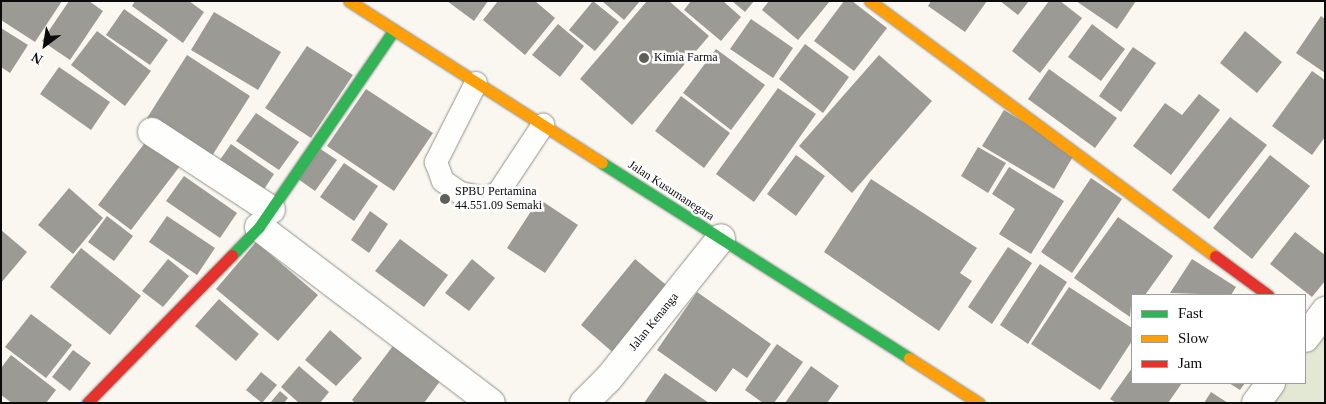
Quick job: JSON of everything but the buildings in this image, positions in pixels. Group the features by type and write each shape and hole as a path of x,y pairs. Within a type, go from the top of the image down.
{"street":[{"name":"Jalan Kusumanegara","path":"349,1 979,403"},
{"path":"870,1 1267,294"},
{"path":"87,403 265,218 394,30"},
{"path":"152,132 265,218 491,403"},
{"name":"Jalan Kenanga","path":"584,403 609,378 721,238"},
{"path":"1256,403 1270,384"}],"lane":[{"path":"476,83 436,162 443,181 460,193 485,198 498,193 543,125"}],"green space":[{"path":"1325,297 1325,403 1253,403 1265,384 1306,384 1306,326"}],"traffic: fast":[{"path":"232,255 259,227 394,30"},
{"path":"602,163 909,358"}],"traffic: slow":[{"path":"349,1 602,163"},
{"path":"870,1 1215,256"},
{"path":"909,358 979,403"}],"traffic: jam":[{"path":"87,403 232,255"},
{"path":"1215,256 1267,294"}],"place":[{"name":"Kimia Farma","path":"644,58"},
{"name":"SPBU Pertamina 44.551.09 Semaki","path":"445,199"}]}
